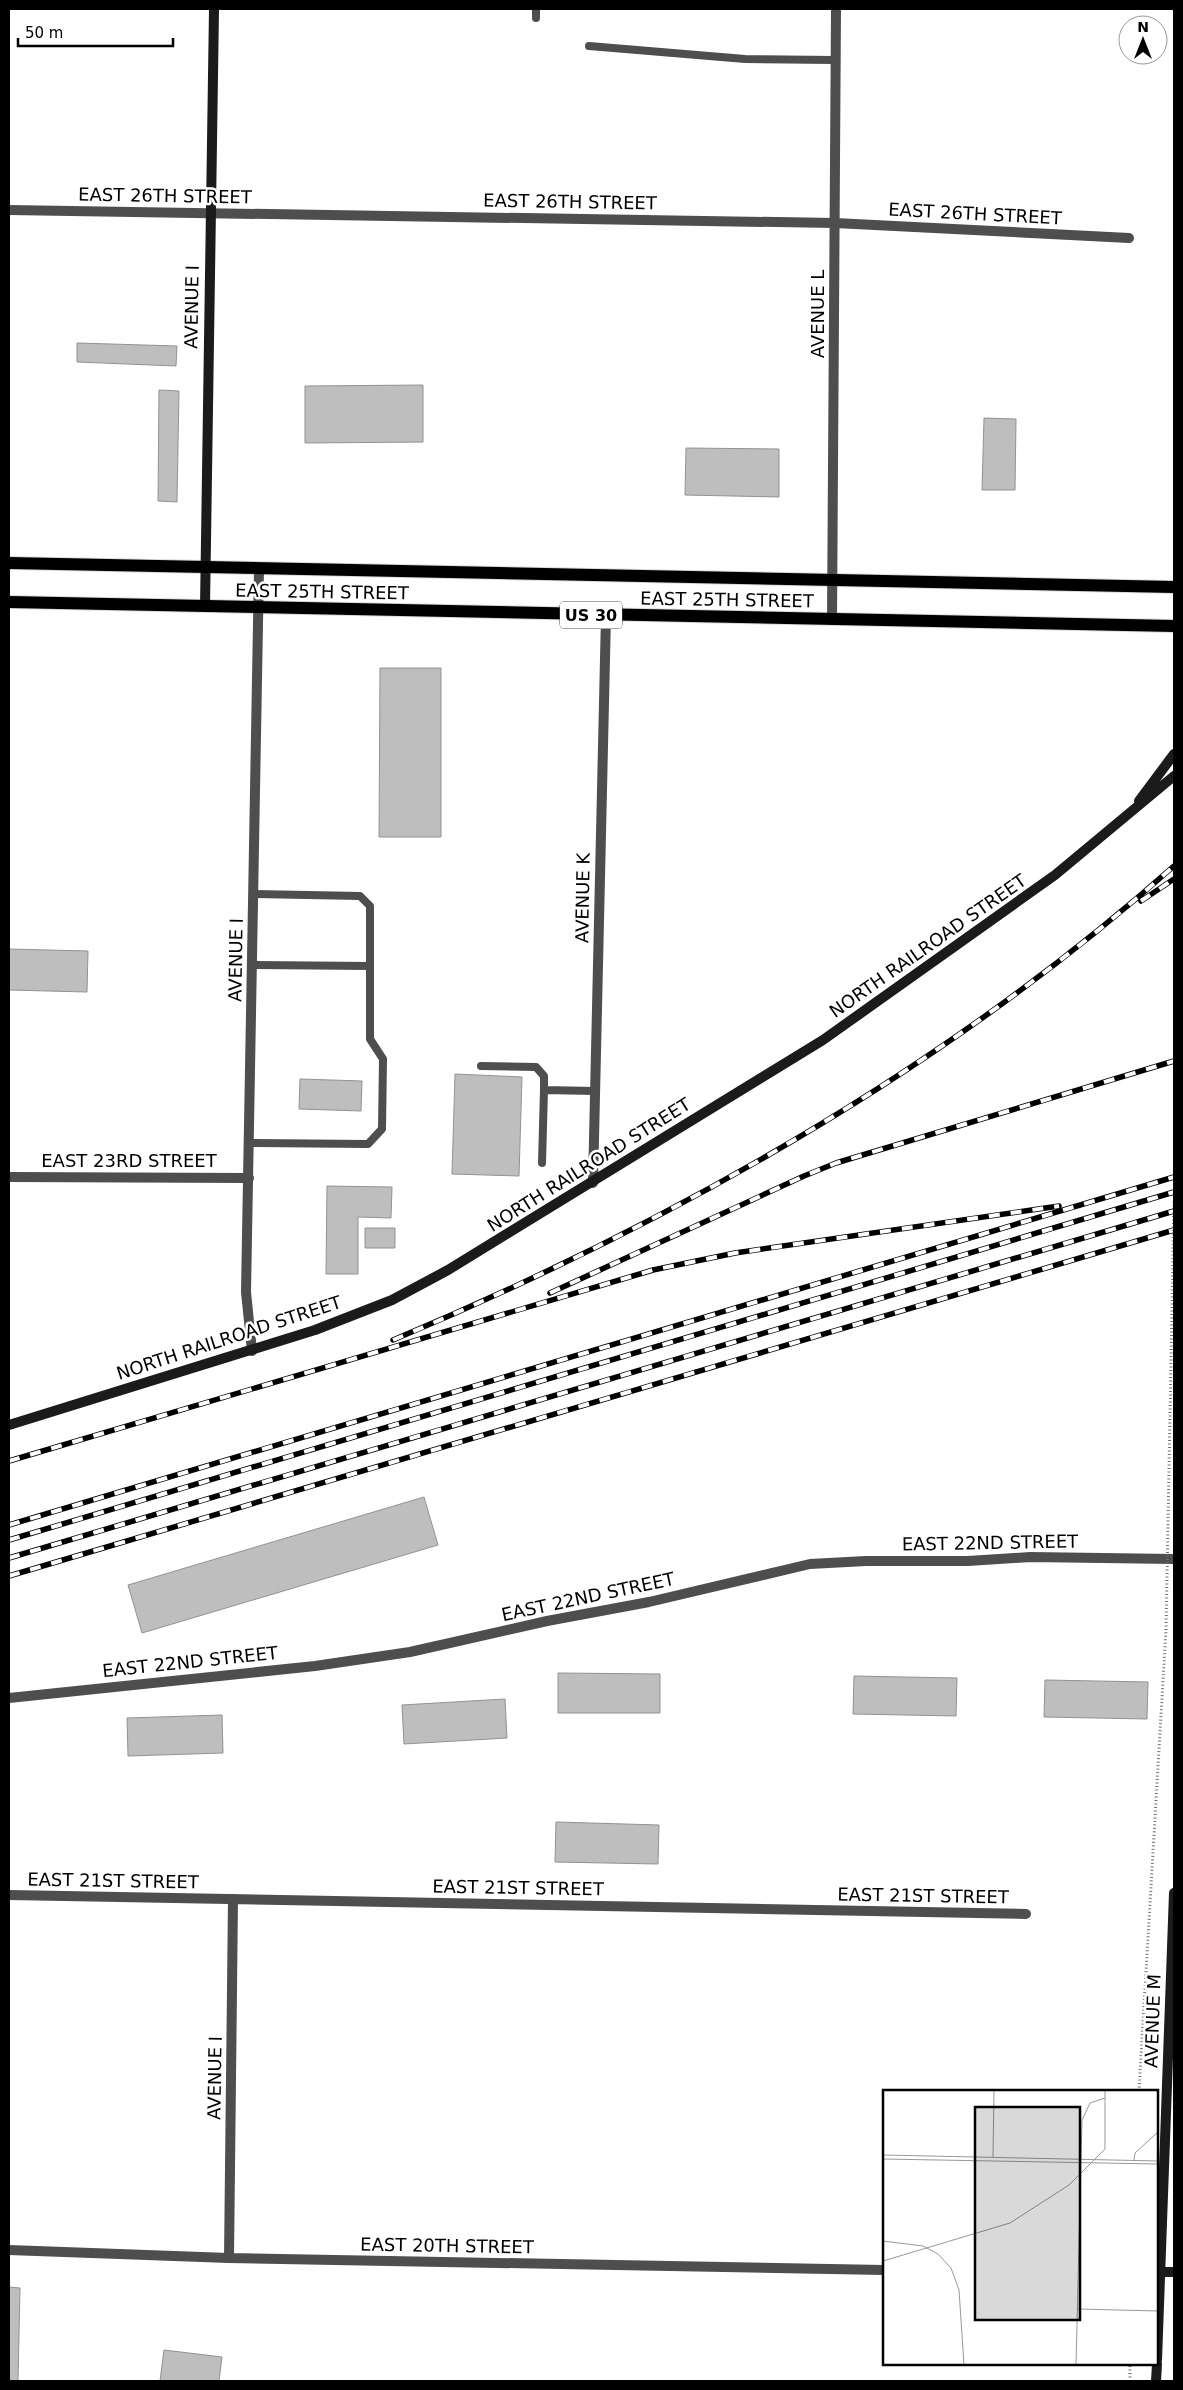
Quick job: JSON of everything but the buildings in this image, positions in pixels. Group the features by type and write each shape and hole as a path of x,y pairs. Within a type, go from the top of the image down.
{"main road":[{"name":"AVENUE I","path":"205,607 214,9"},
{"name":"EAST 25TH STREET","path":"9,563 1174,587"},
{"name":"EAST 25TH STREET","path":"9,602 1174,626"},
{"path":"1126,818 1174,754"},
{"path":"1126,818 1174,776"},
{"name":"NORTH RAILROAD STREET","path":"9,1425 315,1330 392,1300 448,1270 593,1183 823,1040 1056,876 1126,818"},
{"name":"AVENUE M","path":"1158,2272 1174,1894"},
{"path":"1158,2272 1174,2272"},
{"name":"AVENUE M","path":"1156,2381 1157,2365"}],"street":[{"name":"AVENUE L","path":"832,620 835,223 834,60 836,9"},
{"name":"EAST 26TH STREET","path":"9,210 835,223 1130,238"},
{"name":"AVENUE I","path":"252,1351 246,1292 259,568"},
{"name":"AVENUE K","path":"593,1183 606,615"},
{"name":"EAST 23RD STREET","path":"9,1177 249,1178"},
{"name":"EAST 22ND STREET","path":"9,1698 315,1666 410,1652 547,1621 649,1602 810,1564 866,1561 968,1561 1030,1557 1174,1559"},
{"name":"EAST 21ST STREET","path":"9,1895 1026,1914"},
{"name":"AVENUE I","path":"229,2258 233,1899"},
{"name":"EAST 20TH STREET","path":"9,2250 229,2258 883,2270"}],"lane":[{"path":"536,9 536,18"},
{"path":"590,46 745,59 834,60"},
{"path":"249,1143 368,1144 382,1129 383,1059 370,1039 370,906 360,896 254,894"},
{"path":"252,965 370,966"},
{"path":"481,1066 536,1067 544,1076 542,1163"},
{"path":"544,1090 595,1091"}],"path":[{"path":"1139,2090 1166,1630 1174,1202"},
{"path":"1130,2365 1130,2381"}],"railway":[{"path":"393,1340 498,1294 602,1245 703,1191 803,1134 901,1074 995,1009 1087,940 1174,866"},
{"path":"1141,901 1174,879"},
{"path":"550,1293 836,1163 1174,1061"},
{"path":"9,1525 1174,1177"},
{"path":"9,1540 1174,1192"},
{"path":"9,1461 653,1270 735,1253 1059,1206"},
{"path":"9,1558 1174,1211"},
{"path":"9,1576 1174,1230"}]}
